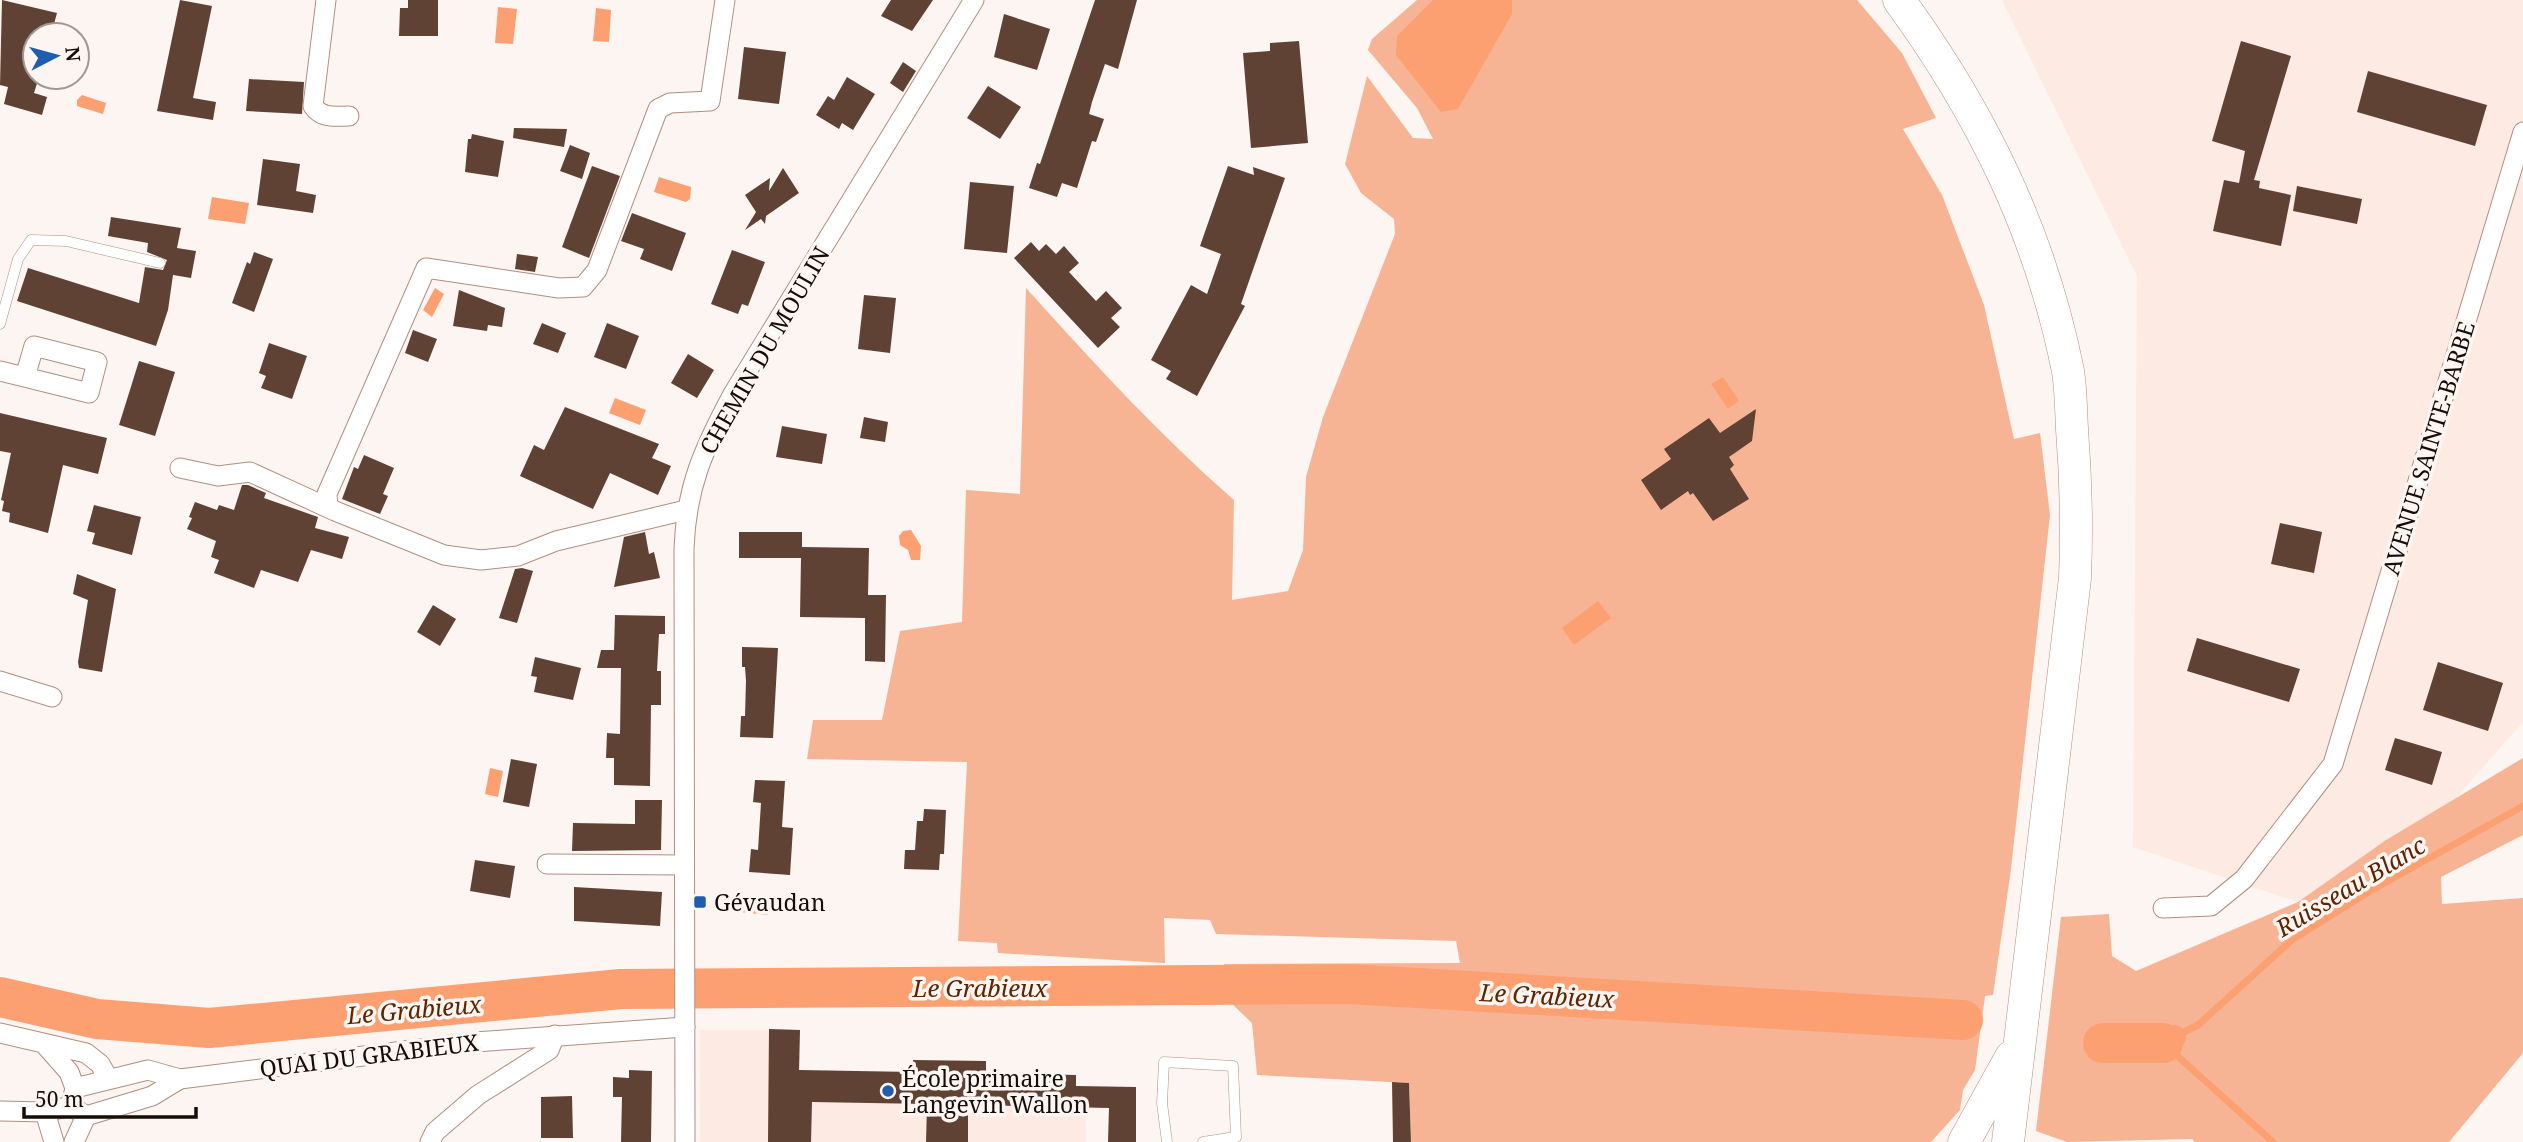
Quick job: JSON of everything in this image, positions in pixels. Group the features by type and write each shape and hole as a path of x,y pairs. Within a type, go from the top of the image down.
{"main road":[{"path":"1899,0 1940,55 2000,160 2033,244 2068,372 2078,508 2075,578 2008,1142"},
{"path":"1964,1142 2020,1040"}],"street":[{"path":"326,0 313,106 318,113 328,117 349,116"},
{"path":"328,506 327,494 426,268 559,288 583,287 597,270 658,109 670,103 710,101 725,0"},
{"name":"CHEMIN DU MOULIN","path":"685,1142 686,510 691,485 706,446 733,394 974,0"},
{"name":"AVENUE SAINTE-BARBE","path":"2163,908 2211,906 2219,900 2244,878 2333,764 2523,132"},
{"path":"0,371 25,377"},
{"path":"180,468 218,476 250,472 444,555 481,560 518,556 556,541 686,510"},
{"path":"0,681 52,697"},
{"path":"547,864 684,865"},
{"name":"QUAI DU GRABIEUX","path":"77,1104 108,1078 148,1070 180,1079 685,1020"},
{"path":"0,1033 46,1046 86,1053 100,1064 108,1078"},
{"path":"430,1142 435,1132 478,1095 549,1050 555,1035"},
{"path":"46,1046 69,1072 77,1104 74,1142"},
{"path":"0,1111 45,1112 77,1104 152,1096 180,1079"},
{"path":"45,1112 54,1142"}],"lane":[{"path":"0,324 18,259 31,240 66,241 160,263"},
{"path":"1167,1142 1162,1103 1164,1062 1233,1066 1236,1137 1203,1142"}],"shaded area":[{"path":"1417,0 1857,0 1902,53 1936,118 1903,129 1942,195 1984,305 2014,439 2040,433 2050,515 2011,869 1993,995 1985,996 1975,1070 1963,1090 1960,1110 1931,1142 1411,1142 1409,1083 1257,1075 1252,1023 1229,1001 1224,964 1460,963 1456,941 1216,934 1210,920 1164,918 1165,963 998,953 997,943 958,941 967,762 807,759 813,720 882,720 900,631 962,622 966,490 1020,494 1026,288 1153,424 1234,500 1232,600 1288,591 1303,550 1306,477 1323,417 1395,234 1394,219 1361,193 1345,164 1367,76 1413,138 1433,139 1417,108 1368,50 1372,39"},
{"path":"1433,0 1512,0 1512,14 1458,109 1441,112 1396,55 1397,36"},
{"path":"2002,0 2523,0 2523,722 2455,799 2386,840 2298,902 2133,847 2137,276"},
{"path":"498,7 517,9 513,44 495,43"},
{"path":"596,8 611,10 609,42 593,41"},
{"path":"82,95 106,103 103,114 77,106 77,100"},
{"path":"659,177 691,187 690,199 686,202 654,192"},
{"path":"212,197 249,203 245,224 208,219"},
{"path":"435,288 444,294 432,317 423,310"},
{"path":"1723,377 1739,401 1728,409 1711,384"},
{"path":"615,398 646,410 640,425 609,413"},
{"path":"911,530 921,546 920,560 911,560 908,550 900,545 899,536 903,531"},
{"path":"1598,601 1611,618 1574,645 1562,628"},
{"path":"2523,758 2523,835 2441,877 2442,904 2523,898 2523,1053 2449,1142 2195,1142 2192,1139 2067,1142 2036,1131 2061,917 2109,914 2112,956 2136,971 2298,902 2386,840"},
{"path":"490,768 503,771 498,797 485,794"},
{"path":"741,898 770,901 768,915 739,912"},
{"name":"École primaire Langevin Wallon","path":"700,1030 800,1030 800,1070 912,1072 913,1060 986,1062 987,1073 1076,1075 1076,1107 1086,1107 1086,1142 700,1142"}],"building":[{"path":"2,0 57,13 55,21 21,21 21,91 35,91 47,97 42,115 4,104 8,87 0,85"},
{"path":"180,0 212,6 193,98 216,102 213,120 157,111"},
{"path":"408,0 438,0 438,36 399,36 400,8 408,8"},
{"path":"891,0 933,0 912,31 881,16"},
{"path":"1095,0 1137,0 1118,69 1105,64 1092,102 1089,114 1104,119 1096,142 1092,141 1077,188 1062,183 1057,197 1029,188 1037,163 1040,164"},
{"path":"1004,14 1050,29 1037,70 994,57"},
{"path":"1299,41 1308,143 1251,148 1243,53 1270,51 1270,43"},
{"path":"2241,41 2291,56 2254,180 2260,181 2259,188 2291,195 2281,246 2213,231 2224,180 2239,183 2245,151 2212,141"},
{"path":"744,47 786,52 779,104 738,99"},
{"path":"903,62 916,71 903,92 890,83"},
{"path":"2368,71 2487,105 2475,146 2357,112"},
{"path":"847,77 875,94 853,130 842,123 839,129 816,115 828,96 834,100"},
{"path":"249,79 304,82 302,114 246,111"},
{"path":"988,86 1021,107 1000,139 967,118"},
{"path":"514,128 567,129 564,147 513,138"},
{"path":"472,134 504,141 498,177 465,172 468,139 471,139"},
{"path":"570,145 590,153 582,179 560,171"},
{"path":"263,159 300,164 296,191 316,195 313,213 257,205"},
{"path":"592,166 620,176 589,258 562,247"},
{"path":"1228,166 1254,175 1253,167 1285,178 1241,304 1245,306 1197,396 1166,379 1171,371 1151,360 1191,285 1207,294 1221,254 1200,246"},
{"path":"783,168 799,193 766,216 765,224 761,219 745,230 756,212 745,195 770,178 769,191"},
{"path":"970,182 1014,186 1007,253 964,249"},
{"path":"2297,186 2362,199 2357,224 2293,211"},
{"path":"632,213 686,233 672,271 640,259 644,249 621,241"},
{"path":"111,217 181,228 177,248 196,251 191,278 173,275 168,310 156,346 17,301 28,268 139,303 145,267 163,270 167,260 147,252 148,243 108,236"},
{"path":"1031,242 1039,251 1046,244 1056,254 1064,246 1079,263 1069,272 1096,301 1106,291 1122,308 1111,318 1120,327 1098,348 1014,258"},
{"path":"732,250 765,262 748,306 742,304 738,314 711,304"},
{"path":"254,252 273,259 254,312 232,303 247,262 250,264"},
{"path":"517,254 538,257 535,272 515,269"},
{"path":"459,290 505,308 502,327 488,325 487,331 453,326"},
{"path":"864,295 896,298 890,353 858,349"},
{"path":"542,323 566,333 558,353 533,344"},
{"path":"607,323 639,336 626,369 594,357"},
{"path":"413,330 437,339 428,362 405,353"},
{"path":"269,343 307,356 292,399 261,388 266,376 259,373"},
{"path":"688,354 714,370 697,398 671,383"},
{"path":"139,361 175,372 155,436 119,425"},
{"path":"565,407 659,444 652,458 671,466 658,495 610,473 593,509 520,476 534,445 544,450"},
{"path":"1756,409 1752,441 1729,457 1734,465 1730,469 1749,499 1713,521 1693,493 1690,495 1688,491 1661,510 1641,480 1671,459 1664,449 1709,418 1720,433"},
{"path":"0,413 107,438 98,474 63,465 48,533 9,522 10,513 2,511 4,501 1,500 11,453 0,451"},
{"path":"864,417 888,422 885,442 860,438"},
{"path":"782,426 827,434 822,464 776,457"},
{"path":"364,455 394,468 383,494 388,496 380,514 342,499 354,467 358,469"},
{"path":"242,485 266,493 264,498 318,517 315,528 349,537 342,559 311,550 298,582 261,570 254,588 214,573 219,560 211,557 216,541 187,529 192,518 189,517 195,502 217,510 219,505 234,510"},
{"path":"94,505 141,517 132,555 92,544 95,533 87,531"},
{"path":"2280,523 2322,532 2314,573 2271,564"},
{"path":"645,532 649,554 654,552 660,578 614,587 624,537"},
{"path":"739,532 802,532 802,547 869,548 868,595 886,595 885,662 865,661 865,618 800,617 801,558 739,558"},
{"path":"515,569 533,571 517,623 499,618"},
{"path":"77,574 116,589 102,672 79,668 88,600 73,594"},
{"path":"433,605 456,619 440,646 417,632"},
{"path":"615,615 665,616 665,634 659,634 657,671 661,671 661,705 651,705 650,786 614,785 614,758 606,758 607,733 620,734 621,668 597,668 601,650 614,650"},
{"path":"2197,638 2300,669 2289,702 2187,671"},
{"path":"742,647 778,648 773,738 740,737 741,716 745,716 746,681 745,667 742,667"},
{"path":"535,657 581,668 573,700 534,692 537,677 531,676"},
{"path":"2438,662 2503,683 2488,731 2423,710"},
{"path":"2395,738 2442,752 2432,785 2385,770"},
{"path":"511,759 537,764 529,807 503,802"},
{"path":"755,780 785,781 782,827 793,828 790,875 749,872 751,849 758,850 761,803 753,802"},
{"path":"635,800 662,800 661,850 572,851 573,823 635,824"},
{"path":"924,809 946,810 944,854 940,854 939,870 904,869 905,850 915,850 917,821 923,821"},
{"path":"475,860 515,866 510,898 470,891"},
{"path":"574,887 662,892 660,926 574,921"},
{"path":"769,1029 800,1030 799,1070 913,1072 913,1060 986,1061 986,1073 1076,1075 1076,1086 1136,1087 1136,1142 1108,1142 1109,1108 968,1105 968,1142 926,1142 927,1104 812,1102 811,1142 768,1142"},
{"path":"629,1070 652,1071 651,1142 621,1142 622,1097 613,1097 613,1077 629,1078"},
{"path":"1392,1082 1409,1083 1411,1142 1393,1142"},
{"path":"572,1096 573,1138 541,1138 541,1097"}],"waterway":[{"name":"Ruisseau Blanc","path":"2174,1037 2198,1025 2293,939 2370,891 2523,806"},
{"name":"Le Grabieux","path":"0,997 97,1019 209,1028 621,989 1349,984 1963,1020"},
{"path":"2163,1043 2174,1037"},
{"name":"Le Grabieux","path":"2103,1043 2163,1043"},
{"path":"2163,1043 2273,1142"}],"place":[{"name":"Gévaudan","path":"700,902"},
{"name":"École primaire Langevin Wallon","path":"888,1091"}]}
